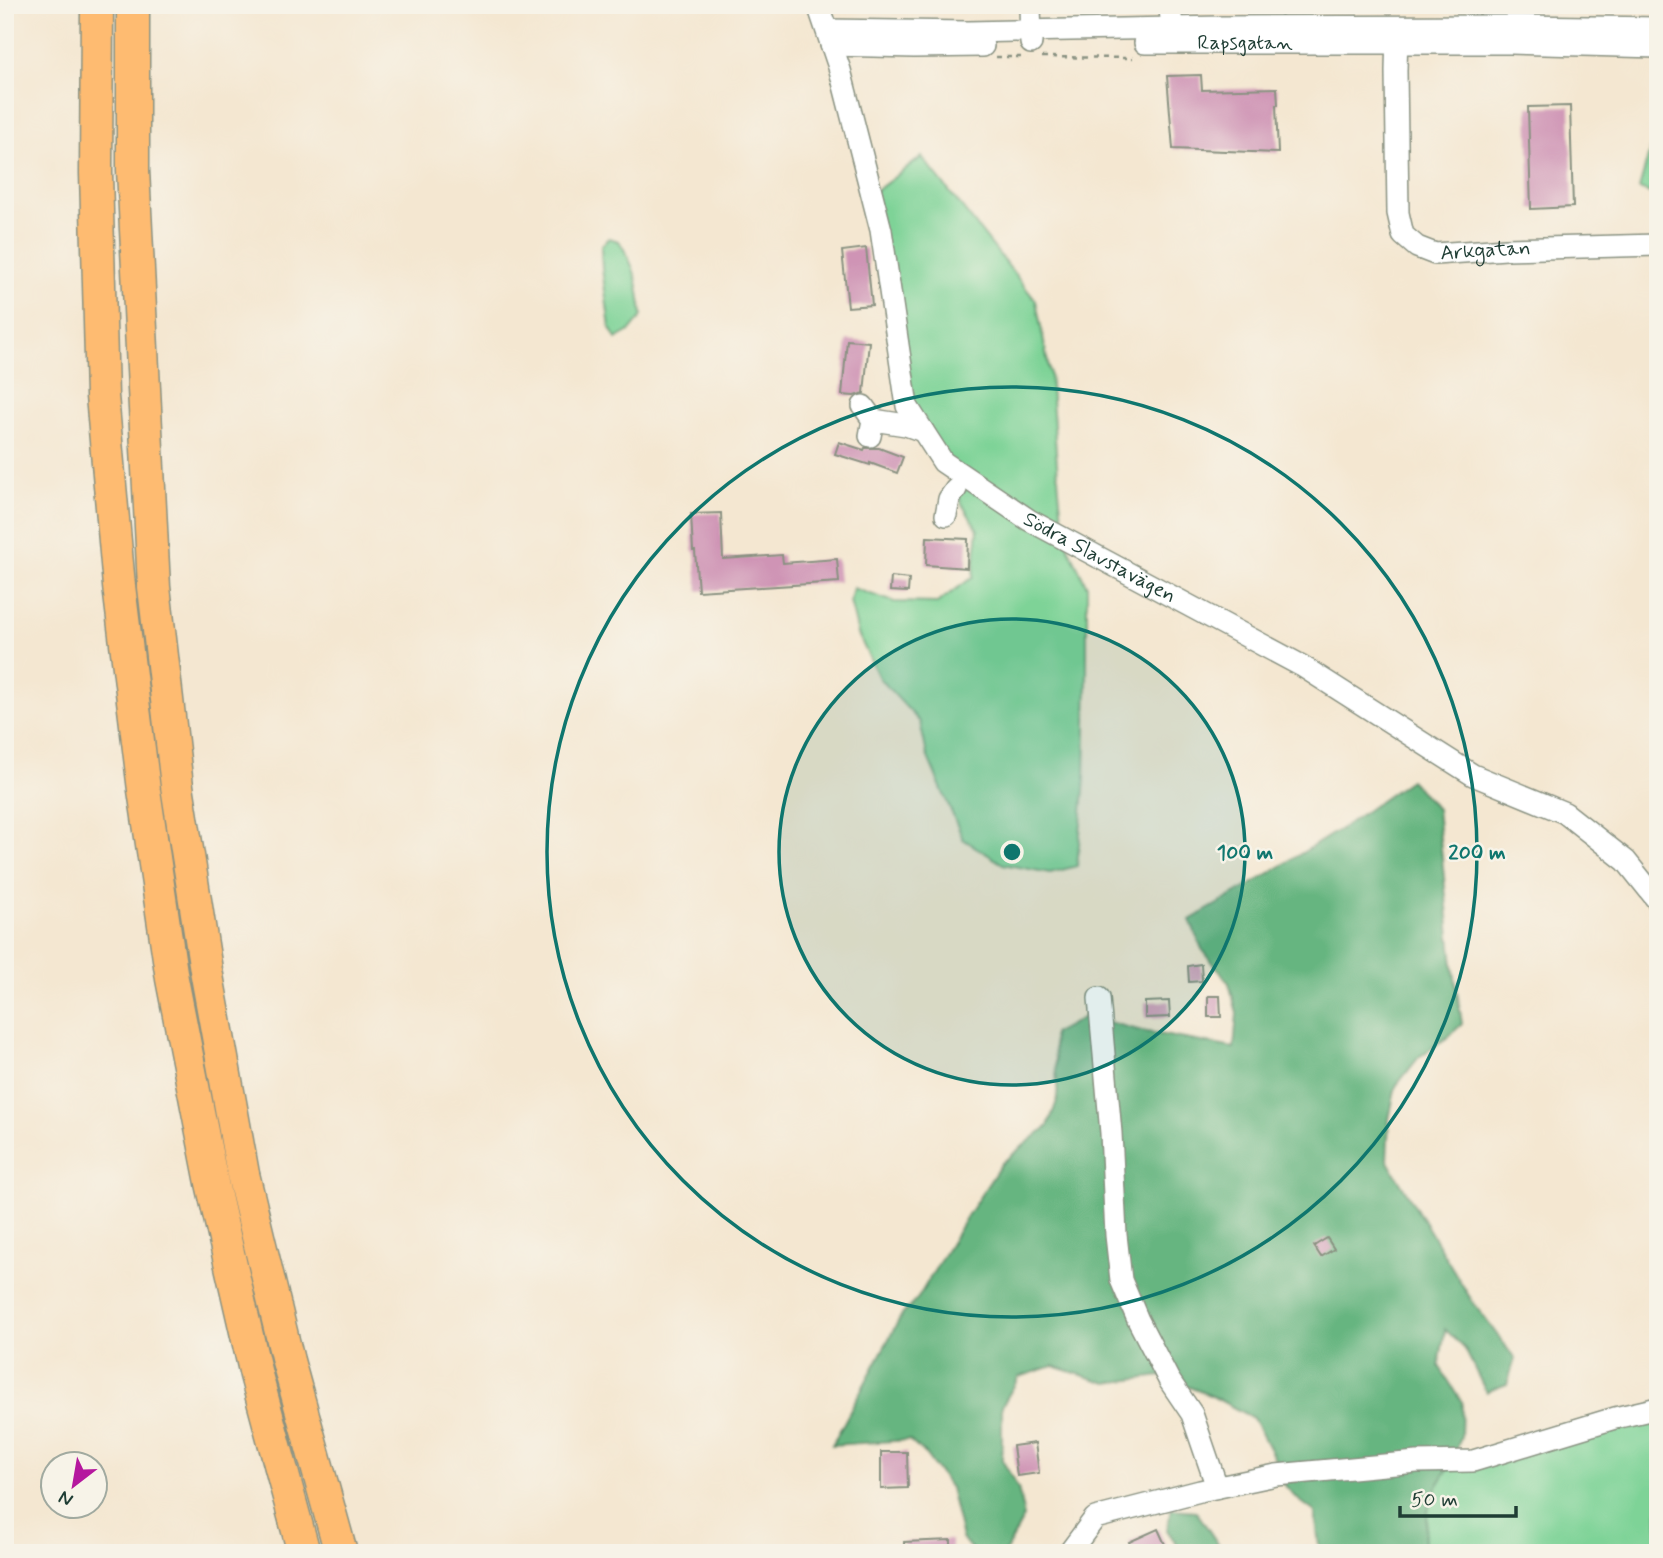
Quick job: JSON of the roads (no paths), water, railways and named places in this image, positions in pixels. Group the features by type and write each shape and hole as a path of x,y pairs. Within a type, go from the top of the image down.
{"highway":[{"path":"97,5 96,173 102,396 119,586 144,790 172,979 212,1183 256,1375 304,1553"},
{"path":"133,5 133,170 154,587 177,786 206,970 243,1174 288,1361 341,1553"}],"street":[{"name":"Södra Slavstavägen","path":"818,5 850,108 881,230 907,406 943,462 1029,520 1302,666 1473,775 1565,813 1626,861 1658,901"},
{"path":"1031,5 1031,38"},
{"path":"1169,5 1174,36"},
{"name":"Rapsgatan","path":"1397,36 1589,16 1658,27"},
{"name":"Rapsgatan","path":"829,38 968,32 1031,38 1174,36 1222,27 1510,43 1658,47"},
{"name":"Arkgatan","path":"1397,36 1398,213 1403,235 1417,247 1435,254 1544,247 1658,245"},
{"path":"868,421 906,425 923,431"},
{"path":"946,515 949,499 956,489"},
{"path":"1099,998 1121,1280 1169,1380 1192,1414 1217,1488"},
{"path":"1069,1553 1095,1518 1217,1488 1290,1474 1417,1462 1473,1461 1615,1418 1658,1408"}]}
